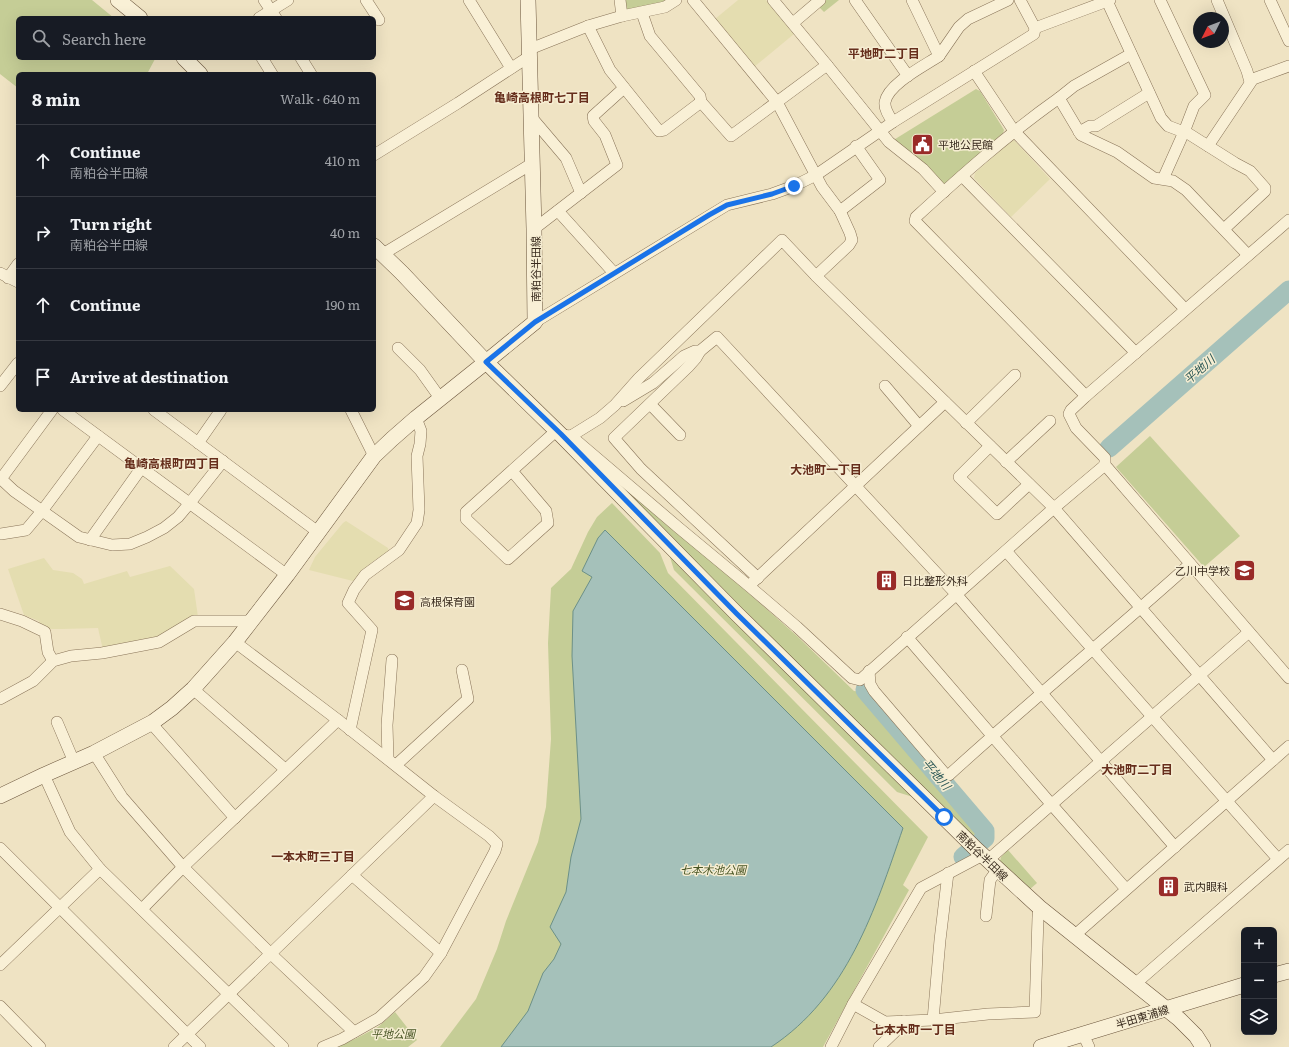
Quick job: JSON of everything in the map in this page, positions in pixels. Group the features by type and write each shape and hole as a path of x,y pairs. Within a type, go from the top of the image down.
{"main road":[{"path":"118,0 138,16"},
{"name":"南粕谷半田線","path":"528,0 532,118 535,322"},
{"path":"189,60 198,72"},
{"name":"南粕谷半田線","path":"378,250 486,362 563,434 743,619 983,856 1039,907 1189,1028 1203,1047"},
{"path":"0,796 94,753 151,723 172,708 193,689 252,621 374,456 440,398 535,322"},
{"path":"1277,974 1289,970"},
{"name":"半田東浦線","path":"1041,1047 1086,1040 1165,1008 1241,985"}],"street":[{"path":"264,0 273,14 288,0"},
{"path":"366,0 376,16"},
{"path":"469,0 511,68"},
{"path":"620,0 622,16"},
{"path":"376,154 458,103 511,68 530,53 588,26 622,16 665,7 676,0"},
{"path":"693,0 777,102 822,187 840,211 850,233 852,240 849,245 816,276"},
{"path":"773,0 889,142 923,169 944,192"},
{"path":"792,23 820,0"},
{"path":"855,0 908,76"},
{"path":"912,0 939,56"},
{"path":"892,122 886,112 885,103 889,92 908,76 939,56 959,27 968,19 1008,0"},
{"path":"535,322 727,205 772,194 794,186 816,175 892,122 1034,34 1035,28 1020,0"},
{"path":"1160,0 1205,95 1194,106 1163,180"},
{"path":"1217,0 1247,71 1250,82"},
{"path":"1270,0 1289,41"},
{"path":"1035,28 1108,1 1161,118 1168,126 1189,134 1250,171 1264,188 1265,192 1224,229"},
{"path":"642,13 650,36 700,96 701,102 732,136 827,65"},
{"path":"588,26 610,70 659,131 664,130 701,102"},
{"path":"1086,396 915,221 916,217 1014,131 1074,86 1131,54"},
{"path":"263,60 271,72"},
{"path":"302,60 310,72"},
{"path":"1208,146 1250,82 1256,77 1289,66"},
{"path":"974,71 1014,131 1185,309"},
{"path":"534,229 617,165 605,135 594,121 593,116 624,88"},
{"path":"1079,132 1090,126 1096,126 1150,93"},
{"path":"1059,98 1081,135 1117,152 1154,178 1173,181 1186,190 1248,255"},
{"path":"532,118 566,158 581,193"},
{"path":"840,211 880,180 856,146"},
{"path":"378,250 533,164"},
{"path":"962,176 1136,353"},
{"path":"558,211 614,273"},
{"path":"1289,220 1086,396 1071,410 1069,414 1076,428 1105,458 1105,465 1289,678"},
{"path":"615,406 639,378 782,240 816,276 1054,508 1273,760"},
{"path":"9,278 16,267"},
{"path":"758,578 640,469 614,438 688,367 700,351 717,337 956,594 1175,847"},
{"path":"398,348 420,370 440,398"},
{"path":"512,471 546,511 548,523 508,559 466,519 466,512 512,471 563,434 600,418 615,406 653,383 684,356 695,351 700,351"},
{"path":"0,386 16,371"},
{"path":"966,423 1015,375"},
{"path":"884,386 919,426"},
{"path":"749,586 945,402"},
{"path":"650,404 680,435"},
{"path":"51,412 1,479 42,511 79,537 112,545 130,544 147,538 164,528 178,517 190,504 223,461"},
{"path":"66,412 287,575"},
{"path":"157,412 318,532"},
{"path":"198,443 220,412"},
{"path":"353,412 374,456"},
{"path":"350,730 372,630 348,603 354,590 365,575 379,563 399,550 417,523 419,510 416,456 420,444 421,431 416,418"},
{"path":"1006,462 1050,420"},
{"path":"563,434 749,586 856,679 869,671 1105,465"},
{"path":"1,534 26,530 98,436"},
{"path":"990,446 959,477 997,514 1029,484"},
{"path":"90,540 142,467"},
{"path":"1006,552 1278,860"},
{"path":"869,671 870,684 874,691 945,774 949,775 1190,564"},
{"path":"0,614 22,621 45,632 48,652 53,661"},
{"path":"0,699 33,681 53,661 71,656 102,653 159,642 194,621 252,621"},
{"path":"831,1047 853,1004 921,888 983,856 1052,805 1249,632"},
{"path":"907,637 1126,889"},
{"path":"235,642 338,720 434,796 489,836 497,844 495,851 441,953 424,977 403,998 379,1018 342,1039 323,1047"},
{"path":"392,660 387,725 392,762"},
{"path":"392,762 468,699 462,670"},
{"path":"193,689 285,769"},
{"path":"142,909 183,867 338,720"},
{"path":"57,722 74,762"},
{"path":"151,723 235,818"},
{"path":"1075,935 1289,746"},
{"path":"94,753 122,797 183,867 271,954 354,1032"},
{"path":"44,775 70,832 100,869 283,1047"},
{"path":"174,1047 434,796"},
{"path":"0,848 200,1047"},
{"path":"1135,984 1289,850"},
{"path":"983,856 990,880 986,916"},
{"path":"0,965 100,869"},
{"path":"933,1020 948,873"},
{"path":"352,875 441,953"},
{"path":"853,1004 885,1022 1035,1012 1039,907"},
{"path":"0,1006 40,1047"},
{"path":"879,1047 902,1025 904,1021"}],"shaded area":[{"path":"738,0 766,0 794,34 754,67 715,19"},
{"path":"1014,140 1050,179 1011,217 974,178 975,173 1010,141"},
{"path":"346,521 388,548 389,553 375,560 361,571 358,577 353,581 309,570 315,557"},
{"path":"44,558 53,570 73,573 82,579 84,584 127,571 130,577 170,566 194,589 198,617 159,640 103,650 98,628 47,629 40,626 39,621 24,615 8,569"}],"green space":[{"path":"0,0 92,0 112,16 16,16 16,60 154,60 148,72 16,72 16,86 0,74"},
{"path":"623,0 667,0 661,5 629,11 624,7"},
{"path":"824,0 839,0 824,12 817,5"},
{"path":"976,89 980,91 1004,130 1003,133 943,187 892,141"},
{"path":"1150,436 1240,536 1204,567 1116,467"},
{"path":"595,462 797,636 854,691 863,692 980,831 980,836 975,841"},
{"name":"七本木池公園","path":"612,503 660,553 668,573 928,837 903,885 909,890 823,1047 440,1047 476,999 538,842 546,807 551,739 548,643 551,588 571,569 588,532 597,517"},
{"path":"669,554 913,797 897,792 674,570"},
{"path":"1008,850 1037,883 1029,890 1000,861 1001,857"},
{"name":"平地公園","path":"395,1012 417,1040 408,1047 335,1047 378,1027"}],"water":[{"name":"七本木池公園","path":"605,530 903,828 869,920 855,950 839,977 820,1003 797,1027 771,1047 501,1047 528,1011 543,973 554,959 561,944 550,927 566,892 571,857 581,819 572,656 573,611 592,577 582,571 598,538"}],"waterway":[{"name":"平地川","path":"1109,448 1289,290"},
{"name":"平地川","path":"865,690 985,831 985,838 963,857"}],"place":[{"name":"平地公民館","path":"923,144"},
{"name":"乙川中学校","path":"1245,570"},
{"name":"日比整形外科","path":"887,580"},
{"name":"高根保育園","path":"405,601"},
{"name":"武内眼科","path":"1168,886"}],"district":[{"name":"平地町二丁目","path":"884,53"},
{"name":"亀崎高根町七丁目","path":"542,97"},
{"name":"亀崎高根町四丁目","path":"172,463"},
{"name":"大池町一丁目","path":"826,469"},
{"name":"大池町二丁目","path":"1137,769"},
{"name":"一本木町三丁目","path":"313,856"},
{"name":"七本木町一丁目","path":"914,1029"}],"route":[{"path":"794,186 772,194 738,201 709,215 535,322 486,362 556,431 561,434 737,614 944,817"}]}
